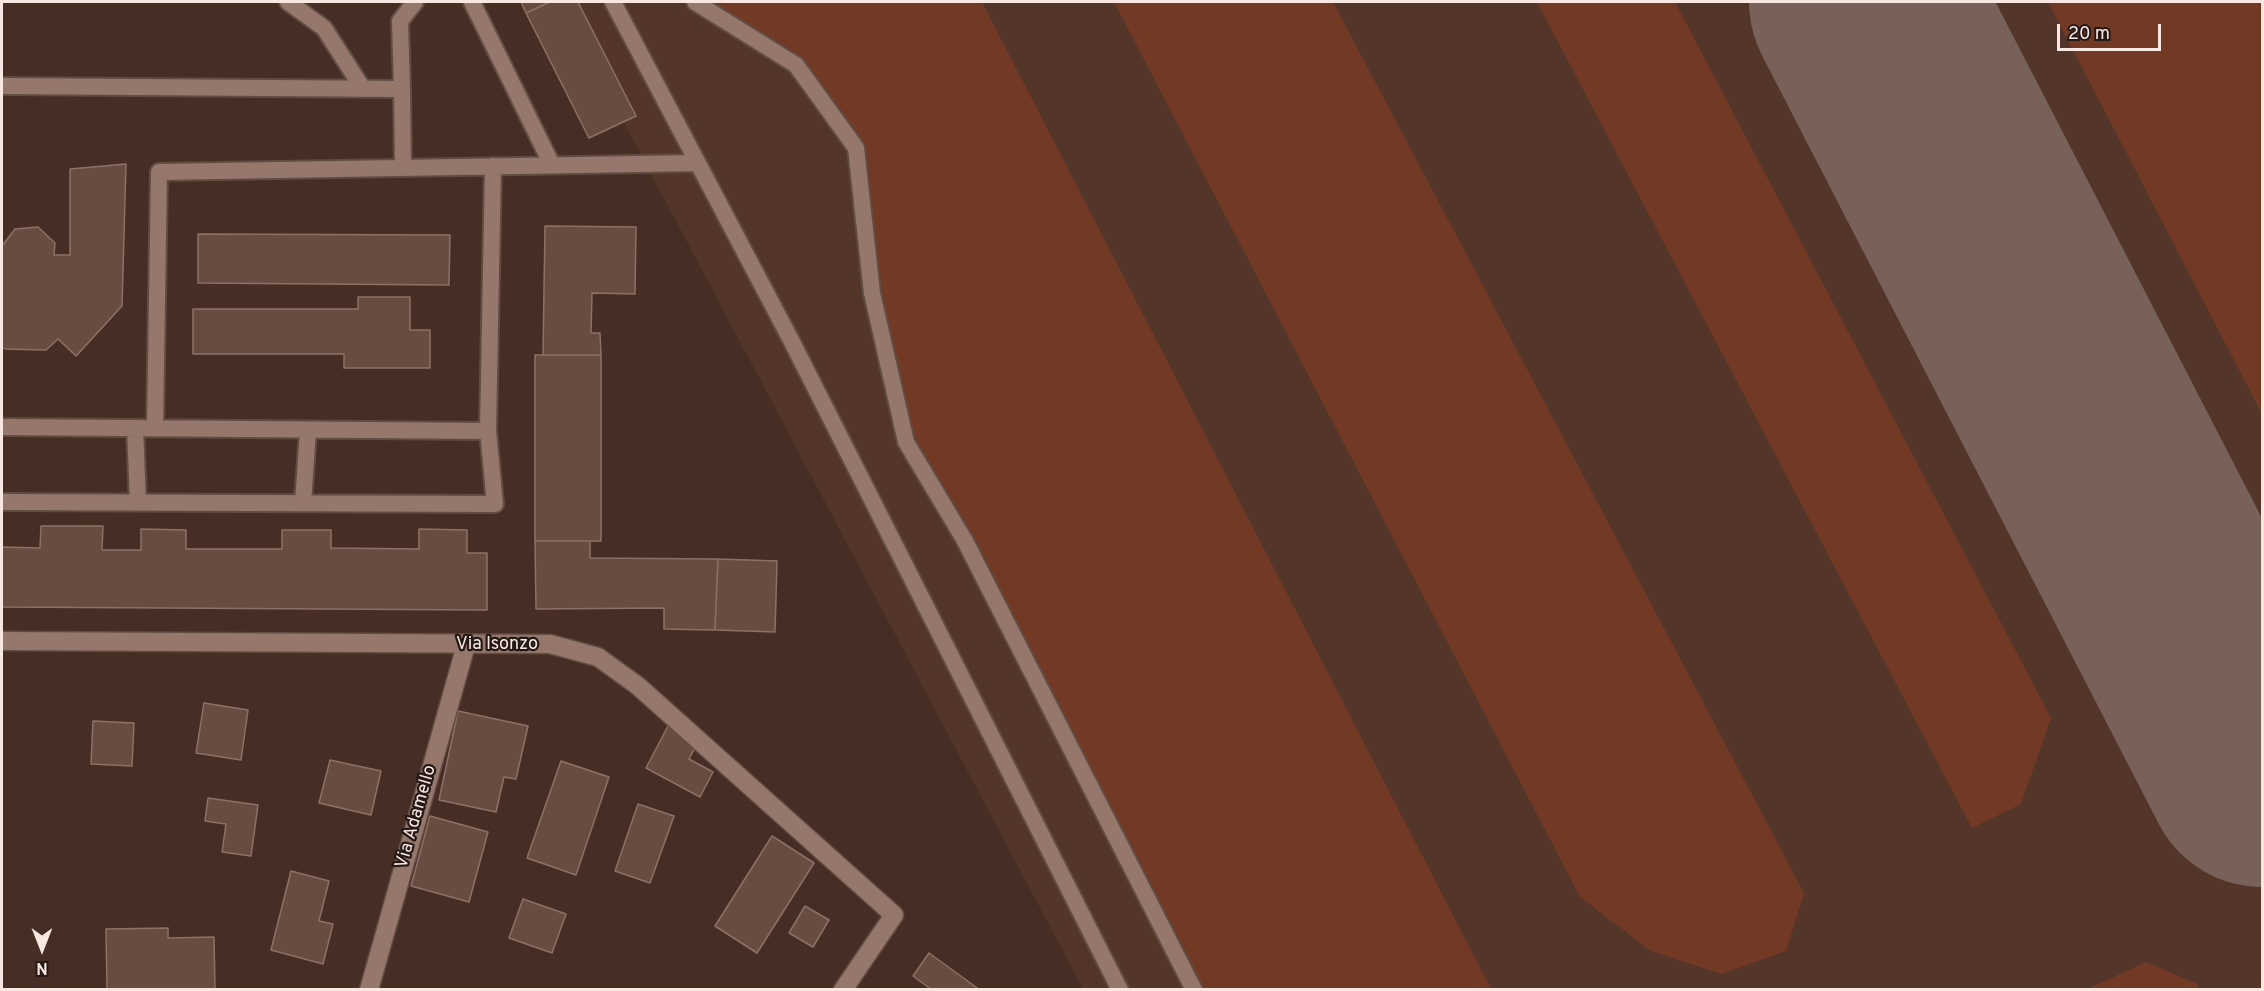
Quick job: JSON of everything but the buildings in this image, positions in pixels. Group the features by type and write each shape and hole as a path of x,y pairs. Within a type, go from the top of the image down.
{"street":[{"name":"Via Isonzo","path":"2,641 550,644 598,657 638,686 894,915 843,990"},
{"name":"Via Adamello","path":"369,990 466,645"}],"lane":[{"path":"288,2 324,28 363,89"},
{"path":"403,168 400,21 415,2"},
{"path":"472,2 552,165"},
{"path":"613,2 791,340 1120,990"},
{"path":"695,2 796,65 856,148 872,293 906,442 965,541 1194,990"},
{"path":"2,86 402,89"},
{"path":"155,428 159,172 698,163"},
{"path":"2,502 495,504 488,431 492,166"},
{"path":"2,427 488,431"},
{"path":"135,428 138,503"},
{"path":"303,503 308,430"}],"shaded area":[{"path":"560,2 2262,2 2262,989 1083,989"},
{"path":"695,2 982,2 1491,989 1194,989 906,442 872,293 856,148 796,65"},
{"path":"1114,2 1333,2 1804,893 1786,951 1721,974 1651,951 1580,897"},
{"path":"1537,2 1675,2 2051,718 2021,804 1972,828"},
{"path":"2048,2 2262,2 2262,414"},
{"path":"2146,962 2197,984 2200,989 2088,989"}],"taxiway":[{"path":"2202,655 2235,697 2262,715"}],"runway":[{"path":"1865,2 2262,771"}]}
